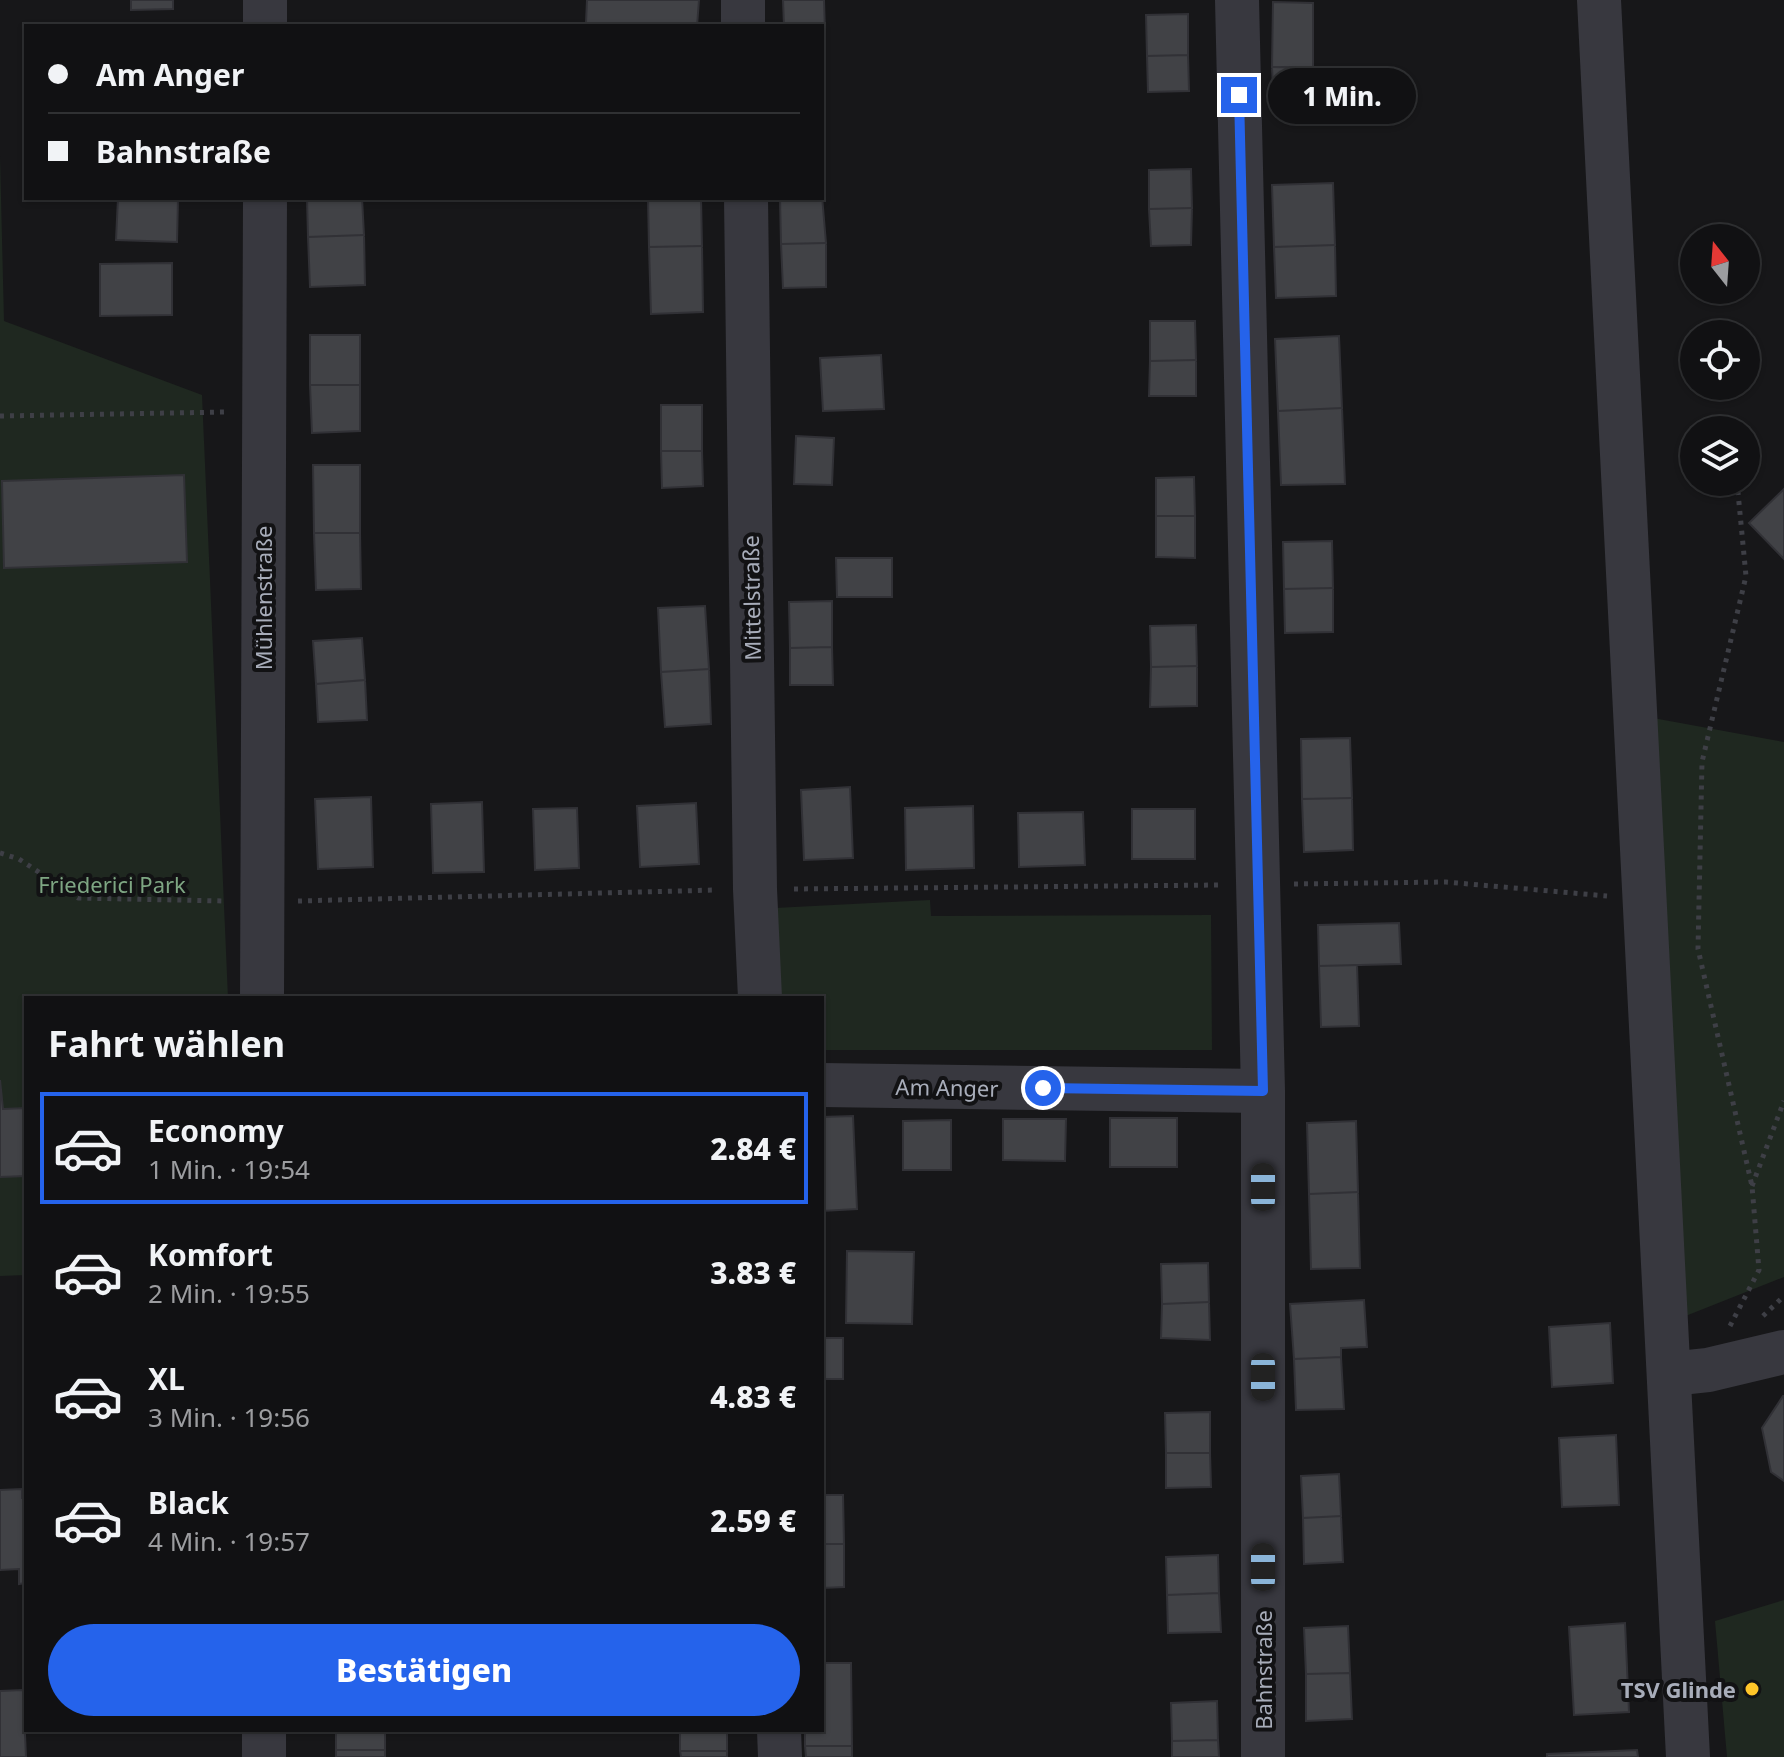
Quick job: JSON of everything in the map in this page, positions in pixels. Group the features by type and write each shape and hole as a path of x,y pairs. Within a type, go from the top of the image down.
{"street":[{"path":"265,0 265,24"},
{"path":"743,0 743,24"},
{"name":"Bahnstraße","path":"1237,0 1263,1091 1263,1757"},
{"path":"1599,0 1644,899 1689,1372 1688,1757"},
{"name":"Mühlenstraße","path":"262,996 265,200"},
{"name":"Mittelstraße","path":"746,200 755,889 760,996"},
{"name":"Am Anger","path":"824,1085 1263,1091"},
{"path":"1689,1372 1784,1352"},
{"path":"264,1732 264,1757"},
{"path":"779,1732 780,1757"}],"path":[{"path":"0,416 264,412"},
{"path":"1689,1372 1759,1270 1752,1186 1698,949 1702,762 1746,576 1738,496"},
{"path":"0,853 19,859 78,898 262,901"},
{"path":"1258,885 1446,882 1644,899"},
{"path":"1752,1186 1784,1101"}],"green space":[{"name":"Friederici Park","path":"0,156 4,321 202,395 228,996 24,996 24,1275 0,1276"},
{"path":"1653,718 1784,742 1784,1277 1683,1317"},
{"path":"930,900 931,916 1211,915 1212,1050 824,1050 824,996 778,996 775,908"},
{"name":"TSV Glinde","path":"1784,1600 1784,1757 1727,1757 1715,1621"}],"building":[{"path":"131,0 173,0 173,9 131,10"},
{"path":"587,0 699,0 697,24 586,23"},
{"path":"783,0 824,0 825,32 824,24 784,24"},
{"path":"1273,2 1313,3 1313,68 1272,67"},
{"path":"1188,14 1188,55 1147,56 1146,15"},
{"path":"1188,55 1189,91 1148,92 1147,56"},
{"path":"1272,67 1348,67 1347,108 1274,106"},
{"path":"1191,169 1192,208 1149,209 1149,170"},
{"path":"1333,183 1335,245 1274,247 1272,185"},
{"path":"118,200 178,200 177,242 116,240"},
{"path":"307,200 362,200 364,235 308,237"},
{"path":"648,200 701,200 702,246 649,247"},
{"path":"780,200 822,200 826,243 781,244"},
{"path":"1192,208 1191,245 1151,246 1149,209"},
{"path":"364,235 365,285 310,287 308,237"},
{"path":"826,243 826,287 783,288 781,244"},
{"path":"1335,245 1336,296 1276,298 1274,247"},
{"path":"702,246 703,312 651,314 649,247"},
{"path":"172,263 172,315 100,316 100,264"},
{"path":"1150,321 1195,321 1196,360 1150,361"},
{"path":"310,335 360,335 360,385 310,385"},
{"path":"1339,336 1342,408 1278,411 1275,339"},
{"path":"881,355 884,409 823,411 820,358"},
{"path":"1196,360 1196,396 1149,396 1150,361"},
{"path":"310,385 360,385 360,431 312,433"},
{"path":"661,405 702,405 702,451 661,451"},
{"path":"1342,408 1345,484 1281,485 1278,411"},
{"path":"796,436 834,438 832,485 794,484"},
{"path":"661,451 702,451 703,486 662,488"},
{"path":"313,465 360,465 360,533 314,533"},
{"path":"184,475 187,562 4,568 2,481"},
{"path":"1194,477 1195,516 1156,516 1156,478"},
{"path":"1784,489 1784,559 1749,523"},
{"path":"1156,516 1195,516 1195,558 1156,557"},
{"path":"314,533 360,533 361,589 316,590"},
{"path":"1332,541 1333,588 1284,589 1283,542"},
{"path":"836,558 892,558 892,597 837,597"},
{"path":"1333,588 1333,632 1285,633 1284,589"},
{"path":"832,601 832,647 790,648 789,602"},
{"path":"705,606 709,669 661,672 658,608"},
{"path":"1196,625 1197,666 1151,667 1150,626"},
{"path":"362,638 365,680 316,684 313,641"},
{"path":"832,647 833,685 790,685 790,648"},
{"path":"1197,666 1197,706 1150,707 1151,667"},
{"path":"709,669 711,724 665,727 661,672"},
{"path":"365,680 367,720 318,722 316,684"},
{"path":"1350,738 1352,798 1302,799 1301,739"},
{"path":"850,787 853,858 804,860 801,790"},
{"path":"371,797 373,867 318,869 315,799"},
{"path":"1352,798 1353,850 1304,852 1302,799"},
{"path":"482,802 484,872 433,873 431,804"},
{"path":"696,803 699,864 640,867 637,806"},
{"path":"973,806 974,868 906,870 905,808"},
{"path":"577,808 579,868 535,870 533,809"},
{"path":"1132,809 1195,809 1195,859 1132,859"},
{"path":"1083,812 1085,865 1019,867 1018,813"},
{"path":"1399,923 1401,964 1319,966 1318,925"},
{"path":"1357,965 1359,1026 1321,1027 1319,966"},
{"path":"0,1080 3,1109 24,1108 24,1176 0,1177"},
{"path":"853,1116 857,1209 824,1211 824,1117"},
{"path":"1110,1118 1177,1118 1177,1167 1110,1167"},
{"path":"1003,1119 1066,1119 1065,1161 1003,1160"},
{"path":"951,1120 951,1170 903,1170 903,1121"},
{"path":"1356,1121 1358,1192 1309,1194 1307,1123"},
{"path":"1358,1192 1360,1268 1311,1269 1309,1194"},
{"path":"847,1251 914,1252 912,1324 846,1323"},
{"path":"1208,1263 1209,1302 1162,1304 1161,1264"},
{"path":"1364,1300 1367,1347 1341,1348 1341,1357 1294,1359 1290,1304"},
{"path":"1209,1302 1210,1340 1161,1338 1162,1304"},
{"path":"1610,1323 1613,1383 1552,1387 1549,1327"},
{"path":"824,1338 843,1338 843,1379 824,1379"},
{"path":"1341,1357 1344,1409 1296,1410 1294,1359"},
{"path":"1783,1396 1784,1481 1771,1472 1762,1428"},
{"path":"1210,1412 1210,1453 1166,1453 1165,1413"},
{"path":"1616,1435 1619,1505 1562,1507 1559,1438"},
{"path":"1166,1453 1210,1453 1211,1487 1166,1488"},
{"path":"1339,1474 1341,1516 1303,1518 1301,1476"},
{"path":"22,1489 24,1583 19,1584 19,1569 0,1570 0,1490"},
{"path":"824,1495 843,1495 844,1544 824,1544"},
{"path":"1341,1516 1343,1562 1304,1564 1303,1518"},
{"path":"824,1544 844,1544 844,1587 824,1588"},
{"path":"1218,1555 1219,1593 1167,1595 1166,1557"},
{"path":"1219,1593 1221,1632 1168,1633 1167,1595"},
{"path":"1625,1623 1629,1712 1574,1715 1569,1627"},
{"path":"1348,1626 1350,1673 1306,1674 1304,1628"},
{"path":"824,1663 851,1663 852,1746 805,1746 805,1732 824,1732"},
{"path":"1350,1673 1352,1719 1306,1721 1306,1674"},
{"path":"23,1690 26,1757 0,1757 0,1691"},
{"path":"1217,1701 1218,1740 1172,1741 1171,1703"},
{"path":"336,1732 385,1732 385,1750 336,1750"},
{"path":"680,1732 727,1732 727,1751 680,1751"},
{"path":"1218,1740 1219,1757 1172,1757 1172,1741"},
{"path":"805,1746 852,1746 852,1757 806,1757"},
{"path":"336,1750 385,1750 385,1757 336,1757"},
{"path":"1637,1750 1638,1757 1547,1757 1547,1754"},
{"path":"680,1751 727,1751 727,1757 681,1757"}],"place":[{"name":"TSV Glinde","path":"1752,1689"}],"route":[{"path":"1043,1088 1263,1091 1239,95"}]}
